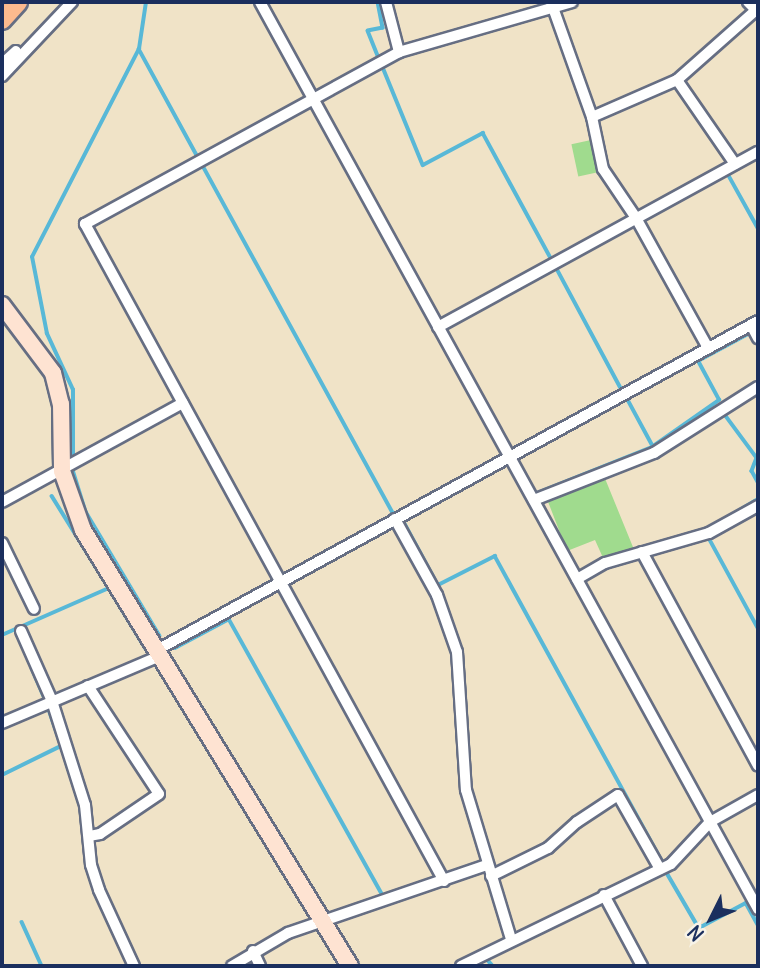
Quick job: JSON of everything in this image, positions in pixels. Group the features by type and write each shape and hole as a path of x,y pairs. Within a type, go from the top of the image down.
{"main road":[{"path":"2,20 18,2"}],"street":[{"path":"2,64 48,28 62,2"},
{"path":"2,76 72,2"},
{"path":"260,2 758,909"},
{"path":"386,2 398,52"},
{"path":"444,881 85,223 398,52 553,5 572,2"},
{"path":"553,5 592,117 603,169 636,218 708,348"},
{"path":"592,117 677,80 735,33 754,8"},
{"path":"677,80 735,164"},
{"path":"438,327 758,152"},
{"path":"2,305 53,373 61,404 62,471 83,530 350,966"},
{"path":"2,723 159,653 281,582 755,323 758,338"},
{"path":"534,500 654,453 758,387"},
{"path":"2,502 183,404"},
{"path":"577,579 605,563 709,533 758,506"},
{"path":"395,519 437,595 457,652 466,790 511,939"},
{"path":"2,543 34,609"},
{"path":"642,552 758,766"},
{"path":"21,631 52,701 85,805 91,865 99,890 134,966"},
{"path":"88,686 159,794 100,834 90,836"},
{"path":"232,966 253,951 323,919 444,881 489,871 548,848 577,822 618,795 660,869"},
{"path":"461,966 511,939 671,864 710,822 758,795"},
{"path":"604,895 642,966"},
{"path":"253,951 260,966"}],"green space":[{"path":"591,140 598,172 578,176 571,144"},
{"path":"604,476 635,552 604,560 595,540 567,551 547,499"}],"waterway":[{"path":"73,460 73,390 47,334 32,257 139,49 146,2"},
{"path":"378,2 383,28 368,31 379,58"},
{"path":"139,49 198,157"},
{"path":"382,65 423,165 483,133 552,260"},
{"path":"202,164 394,514"},
{"path":"728,174 758,228"},
{"path":"556,267 622,390"},
{"path":"537,493 652,447 719,400 698,361 750,333"},
{"path":"627,398 653,446"},
{"path":"723,412 757,458 752,471 758,482"},
{"path":"73,470 86,512 160,636"},
{"path":"52,496 109,588"},
{"path":"705,531 758,499"},
{"path":"404,522 438,585 495,556 662,861"},
{"path":"709,538 758,628"},
{"path":"2,635 109,588 146,649"},
{"path":"175,648 229,619 383,896"},
{"path":"158,667 193,725"},
{"path":"32,668 45,698"},
{"path":"2,775 61,746 48,708"},
{"path":"667,873 699,928 746,903 758,925"},
{"path":"22,922 42,966"},
{"path":"486,958 493,966"}]}
